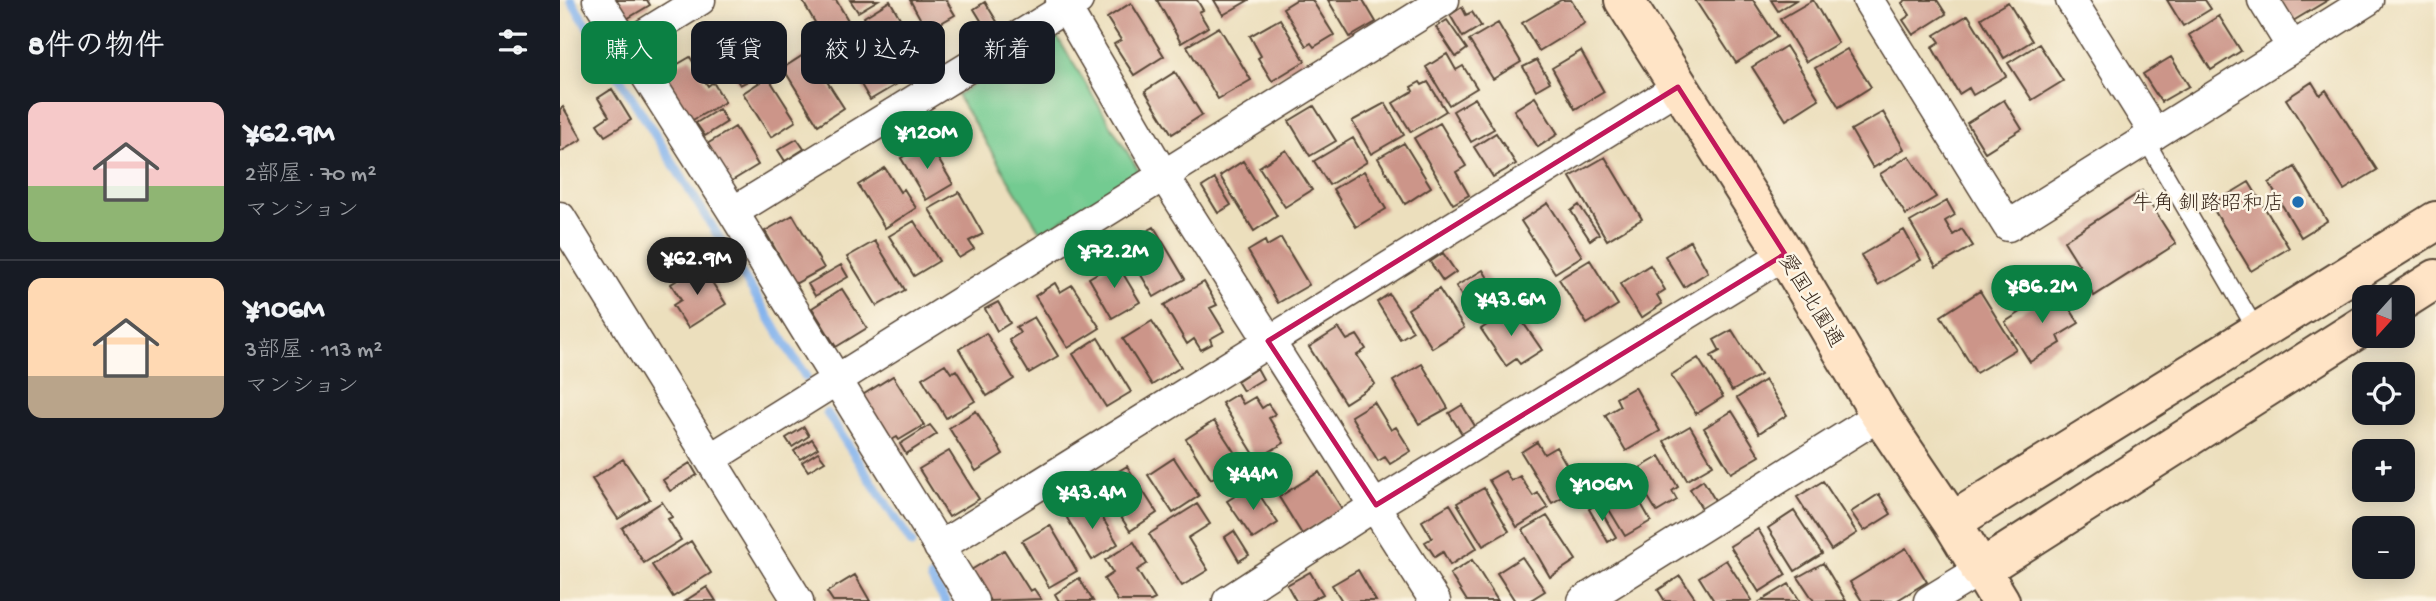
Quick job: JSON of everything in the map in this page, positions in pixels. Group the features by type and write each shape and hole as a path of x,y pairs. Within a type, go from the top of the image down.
{"street":[{"path":"598,0 612,21"},
{"path":"666,21 700,0"},
{"path":"710,459 1444,0"},
{"name":"愛国北園通","path":"1624,0 1785,254 1880,415 1952,522 2000,601"},
{"path":"1868,0 2007,226 2368,0"},
{"path":"2071,0 2150,136"},
{"path":"2263,0 2292,47"},
{"path":"733,212 1068,3 1164,176 1435,601"},
{"path":"652,84 974,601"},
{"path":"939,547 1678,87"},
{"path":"560,217 798,601"},
{"path":"1952,522 2436,221"},
{"path":"1228,601 1376,505 1785,254"},
{"path":"2415,292 2436,279"},
{"path":"1929,601 2352,333"},
{"path":"1583,601 1880,415"}],"lane":[{"path":"2150,136 2258,333"}],"highlighted area":[{"path":"1678,87 1785,254 1376,505 1268,341"}],"green space":[{"path":"1055,36 1140,173 1041,233 957,95 975,84 1055,84"}],"building":[{"path":"613,0 647,0 650,5 625,20"},
{"path":"802,0 836,0 848,21 814,21"},
{"path":"850,0 878,0 858,12"},
{"path":"910,0 946,0 955,15 944,21 922,21"},
{"path":"1157,0 1197,0 1203,10 1199,12 1208,27 1181,43"},
{"path":"1214,0 1249,0 1223,15"},
{"path":"1296,0 1312,0 1334,35 1314,47 1311,43 1306,46 1283,8"},
{"path":"1328,0 1363,0 1376,22 1350,37"},
{"path":"1561,0 1571,0 1585,23 1539,51 1522,23"},
{"path":"1695,0 1753,0 1777,37 1736,63"},
{"path":"1771,0 1796,0 1778,11"},
{"path":"1813,0 1838,43 1806,62 1780,19"},
{"path":"1906,0 1937,0 1946,14 1913,35 1903,20 1910,15 1902,3"},
{"path":"2167,0 2205,0 2211,9 2183,26"},
{"path":"2280,0 2328,0 2293,21"},
{"path":"890,1 902,21 866,21 864,17"},
{"path":"985,2 997,21 981,21 974,9"},
{"path":"2008,2 2032,41 2004,58 1981,18"},
{"path":"1131,3 1164,56 1134,75 1114,44 1121,40 1107,18"},
{"path":"1462,7 1466,15 1472,12 1481,26 1463,37 1450,15"},
{"path":"1968,15 2006,76 1973,95 1969,88 1959,94 1932,47 1940,42 1935,35"},
{"path":"2219,16 2241,51 2211,70 2189,35"},
{"path":"1280,19 1305,61 1272,81 1258,58 1261,56 1250,36"},
{"path":"1447,20 1467,49 1456,57 1436,27"},
{"path":"1498,23 1521,62 1493,79 1469,40"},
{"path":"1219,27 1251,80 1218,99 1187,46"},
{"path":"2039,44 2063,81 2032,100 2008,63"},
{"path":"1786,46 1819,99 1786,120 1752,67"},
{"path":"1847,49 1871,87 1839,107 1815,68"},
{"path":"1581,51 1604,92 1575,109 1552,68"},
{"path":"1447,54 1456,70 1463,66 1477,88 1449,105 1426,67"},
{"path":"801,56 801,84 829,84 844,108 818,125 787,75 787,65"},
{"path":"690,57 691,84 714,84 725,102 689,122 667,84 677,84 677,65"},
{"path":"2171,57 2189,86 2161,102 2143,74"},
{"path":"1537,60 1550,82 1536,90 1523,67"},
{"path":"1175,72 1202,115 1172,134 1145,91"},
{"path":"1420,82 1422,85 1428,82 1446,111 1411,132 1393,103 1413,91 1411,87"},
{"path":"2312,82 2320,95 2326,90 2377,170 2344,190 2286,99"},
{"path":"757,84 772,84 796,121 771,137 743,93"},
{"path":"861,84 897,84 870,100"},
{"path":"612,89 631,120 605,136 597,124 609,116 598,98"},
{"path":"1535,97 1558,134 1538,147 1514,110"},
{"path":"1475,98 1494,129 1471,142 1453,111"},
{"path":"2004,100 2022,129 1985,152 1967,123"},
{"path":"1385,103 1404,135 1371,154 1352,121"},
{"path":"1314,106 1336,141 1310,156 1289,121"},
{"path":"563,107 582,139 560,152 560,109"},
{"path":"719,109 727,122 705,136 696,123"},
{"path":"1883,112 1904,149 1873,168 1851,130"},
{"path":"1440,123 1466,166 1456,172 1469,195 1453,204 1414,138"},
{"path":"735,127 758,165 730,182 707,144"},
{"path":"1496,133 1516,164 1493,177 1474,147"},
{"path":"1353,138 1367,162 1329,185 1314,161"},
{"path":"797,139 804,149 785,161 778,150"},
{"path":"928,142 953,184 926,200 901,158"},
{"path":"1404,143 1431,187 1405,204 1378,158"},
{"path":"1286,150 1312,190 1285,207 1259,167"},
{"path":"1909,156 1936,197 1906,215 1880,174"},
{"path":"1605,157 1642,219 1607,240 1570,177"},
{"path":"1243,161 1277,216 1254,231 1220,176"},
{"name":"牛角 釧路昭和店","path":"2295,167 2327,221 2301,237 2269,183"},
{"path":"885,168 900,192 904,189 916,208 885,228 858,185"},
{"path":"1364,171 1386,209 1356,227 1333,189"},
{"path":"1215,179 1231,205 1218,213 1202,187"},
{"path":"2249,182 2289,248 2251,271 2211,205"},
{"path":"2142,191 2176,244 2094,296 2064,241"},
{"path":"959,192 983,234 969,241 974,249 959,258 929,209"},
{"path":"1947,201 1955,215 1945,221 1953,235 1962,229 1973,246 1936,267 1910,222"},
{"path":"1548,203 1582,256 1555,273 1521,221"},
{"path":"1579,205 1599,234 1590,240 1571,211"},
{"path":"793,215 824,268 795,284 765,231"},
{"path":"914,221 939,261 914,276 889,236"},
{"path":"1154,227 1185,279 1154,297 1128,253 1141,245 1137,237"},
{"path":"1904,230 1921,260 1878,285 1861,255"},
{"path":"1281,238 1309,285 1278,303 1248,251 1265,241 1267,246"},
{"path":"875,241 905,290 877,306 847,257"},
{"path":"1690,241 1708,272 1684,287 1665,256"},
{"path":"1443,253 1456,272 1443,281 1430,262"},
{"path":"1590,260 1618,305 1587,324 1559,279"},
{"path":"1116,262 1140,302 1112,318 1089,278"},
{"path":"701,265 726,304 688,328 673,305 681,300 671,284"},
{"path":"841,265 848,277 815,296 808,284"},
{"path":"1650,265 1665,290 1657,295 1662,304 1641,318 1620,284"},
{"path":"1483,270 1503,303 1475,319 1456,286"},
{"path":"1204,282 1217,305 1210,308 1224,331 1210,339 1212,344 1201,350 1194,339 1187,344 1164,305"},
{"path":"1055,283 1060,292 1072,285 1100,328 1068,348 1035,296"},
{"path":"842,289 867,328 836,347 812,308"},
{"path":"1439,289 1464,328 1432,348 1408,309"},
{"path":"2057,289 2079,323 2058,336 2061,343 2030,362 2005,322"},
{"path":"1980,291 2016,349 1976,373 1941,316"},
{"path":"1389,294 1413,331 1400,339 1377,302"},
{"path":"998,302 1010,323 997,331 985,309"},
{"path":"1513,308 1542,350 1520,364 1516,359 1506,366 1481,329"},
{"path":"1034,317 1058,356 1029,373 1009,340 1020,333 1016,327"},
{"path":"1152,321 1181,367 1152,385 1123,339"},
{"path":"1339,328 1347,340 1357,335 1366,349 1357,355 1375,384 1345,403 1309,347"},
{"path":"1732,330 1760,375 1732,391 1711,356 1720,351 1714,340"},
{"path":"986,333 1014,379 987,396 959,349"},
{"path":"1098,338 1131,392 1106,407 1073,354"},
{"path":"1698,358 1723,397 1696,414 1671,375"},
{"path":"945,364 951,373 956,370 975,401 946,418 922,378"},
{"path":"1422,364 1448,408 1419,424 1393,381"},
{"path":"1257,368 1263,379 1243,391 1237,381"},
{"path":"893,376 924,425 899,440 897,437 890,441 861,396"},
{"path":"1765,380 1787,415 1759,433 1737,398"},
{"path":"1635,387 1660,431 1626,451 1605,415 1620,406 1616,398"},
{"path":"1237,394 1243,404 1255,397 1262,408 1268,404 1275,414 1269,418 1284,443 1257,459 1222,403"},
{"path":"1374,402 1391,430 1396,427 1411,451 1390,464 1385,457 1378,461 1351,416"},
{"path":"1462,405 1475,426 1462,434 1449,413"},
{"path":"976,411 1003,454 976,471 949,428"},
{"path":"1732,411 1760,456 1731,473 1704,428"},
{"path":"1214,421 1240,461 1211,479 1186,439"},
{"path":"930,425 937,434 906,454 900,444"},
{"path":"1690,426 1713,465 1687,480 1664,441"},
{"path":"804,427 809,436 792,447 786,438"},
{"path":"812,439 818,448 800,459 794,451"},
{"path":"1537,442 1544,454 1556,447 1580,487 1552,503 1521,452"},
{"path":"949,451 979,499 949,517 919,469"},
{"path":"818,452 825,461 808,471 802,462"},
{"path":"1660,456 1678,487 1672,491 1677,500 1657,512 1633,472"},
{"path":"1174,458 1199,496 1173,513 1148,475"},
{"path":"623,459 650,499 618,519 592,479"},
{"path":"690,463 697,475 670,491 663,480"},
{"path":"1127,466 1157,513 1130,531 1099,483"},
{"path":"1505,471 1511,481 1520,476 1533,496 1538,493 1548,508 1517,527 1489,480"},
{"path":"1319,472 1342,509 1302,534 1279,497"},
{"path":"1625,476 1651,521 1625,536 1602,498 1614,491 1610,485"},
{"path":"1703,480 1716,502 1703,510 1690,489"},
{"path":"1823,481 1857,533 1831,550 1797,497"},
{"path":"1253,485 1278,523 1253,539 1227,501"},
{"path":"1484,488 1509,531 1483,546 1457,503"},
{"path":"1879,494 1891,514 1864,531 1851,512"},
{"path":"662,502 672,517 668,519 681,540 644,563 622,528"},
{"path":"1093,502 1118,544 1092,560 1067,518"},
{"path":"1197,504 1210,524 1188,538 1208,570 1182,586 1149,534"},
{"path":"1450,504 1477,548 1450,565 1443,552 1435,557 1425,542 1432,538 1422,521"},
{"path":"1597,504 1616,537 1608,542 1589,509"},
{"path":"1794,511 1822,554 1795,571 1768,528"},
{"path":"1547,516 1576,560 1550,577 1523,530"},
{"path":"1050,525 1077,571 1049,587 1022,541"},
{"path":"1758,529 1786,575 1759,592 1730,546"},
{"path":"1234,531 1249,555 1239,561 1225,537"},
{"path":"691,541 711,573 673,597 652,565"},
{"path":"1134,542 1147,564 1137,570 1155,599 1151,601 1118,601 1104,579 1113,573 1105,560"},
{"path":"1906,548 1927,582 1896,601 1862,601 1850,582"},
{"path":"1004,550 1030,591 1034,589 1041,599 990,601 971,570"},
{"path":"1522,557 1545,591 1529,601 1515,601 1497,573"},
{"path":"1472,560 1498,601 1467,601 1450,574"},
{"path":"1726,560 1752,600 1714,601 1699,577"},
{"path":"1823,563 1846,601 1814,601 1798,577"},
{"path":"1358,570 1376,601 1342,601 1332,585"},
{"path":"1310,572 1323,594 1310,601 1296,601 1287,585"},
{"path":"855,575 870,601 833,601 827,592"},
{"path":"1680,576 1697,601 1665,601 1658,590"},
{"path":"1079,578 1093,601 1059,601 1055,594"},
{"path":"1789,584 1800,601 1761,601"},
{"path":"707,587 716,601 685,601"}],"waterway":[{"path":"571,0 806,377"},
{"path":"827,413 912,544"},
{"path":"931,578 945,601"}],"place":[{"name":"牛角 釧路昭和店","path":"2298,202"}]}
